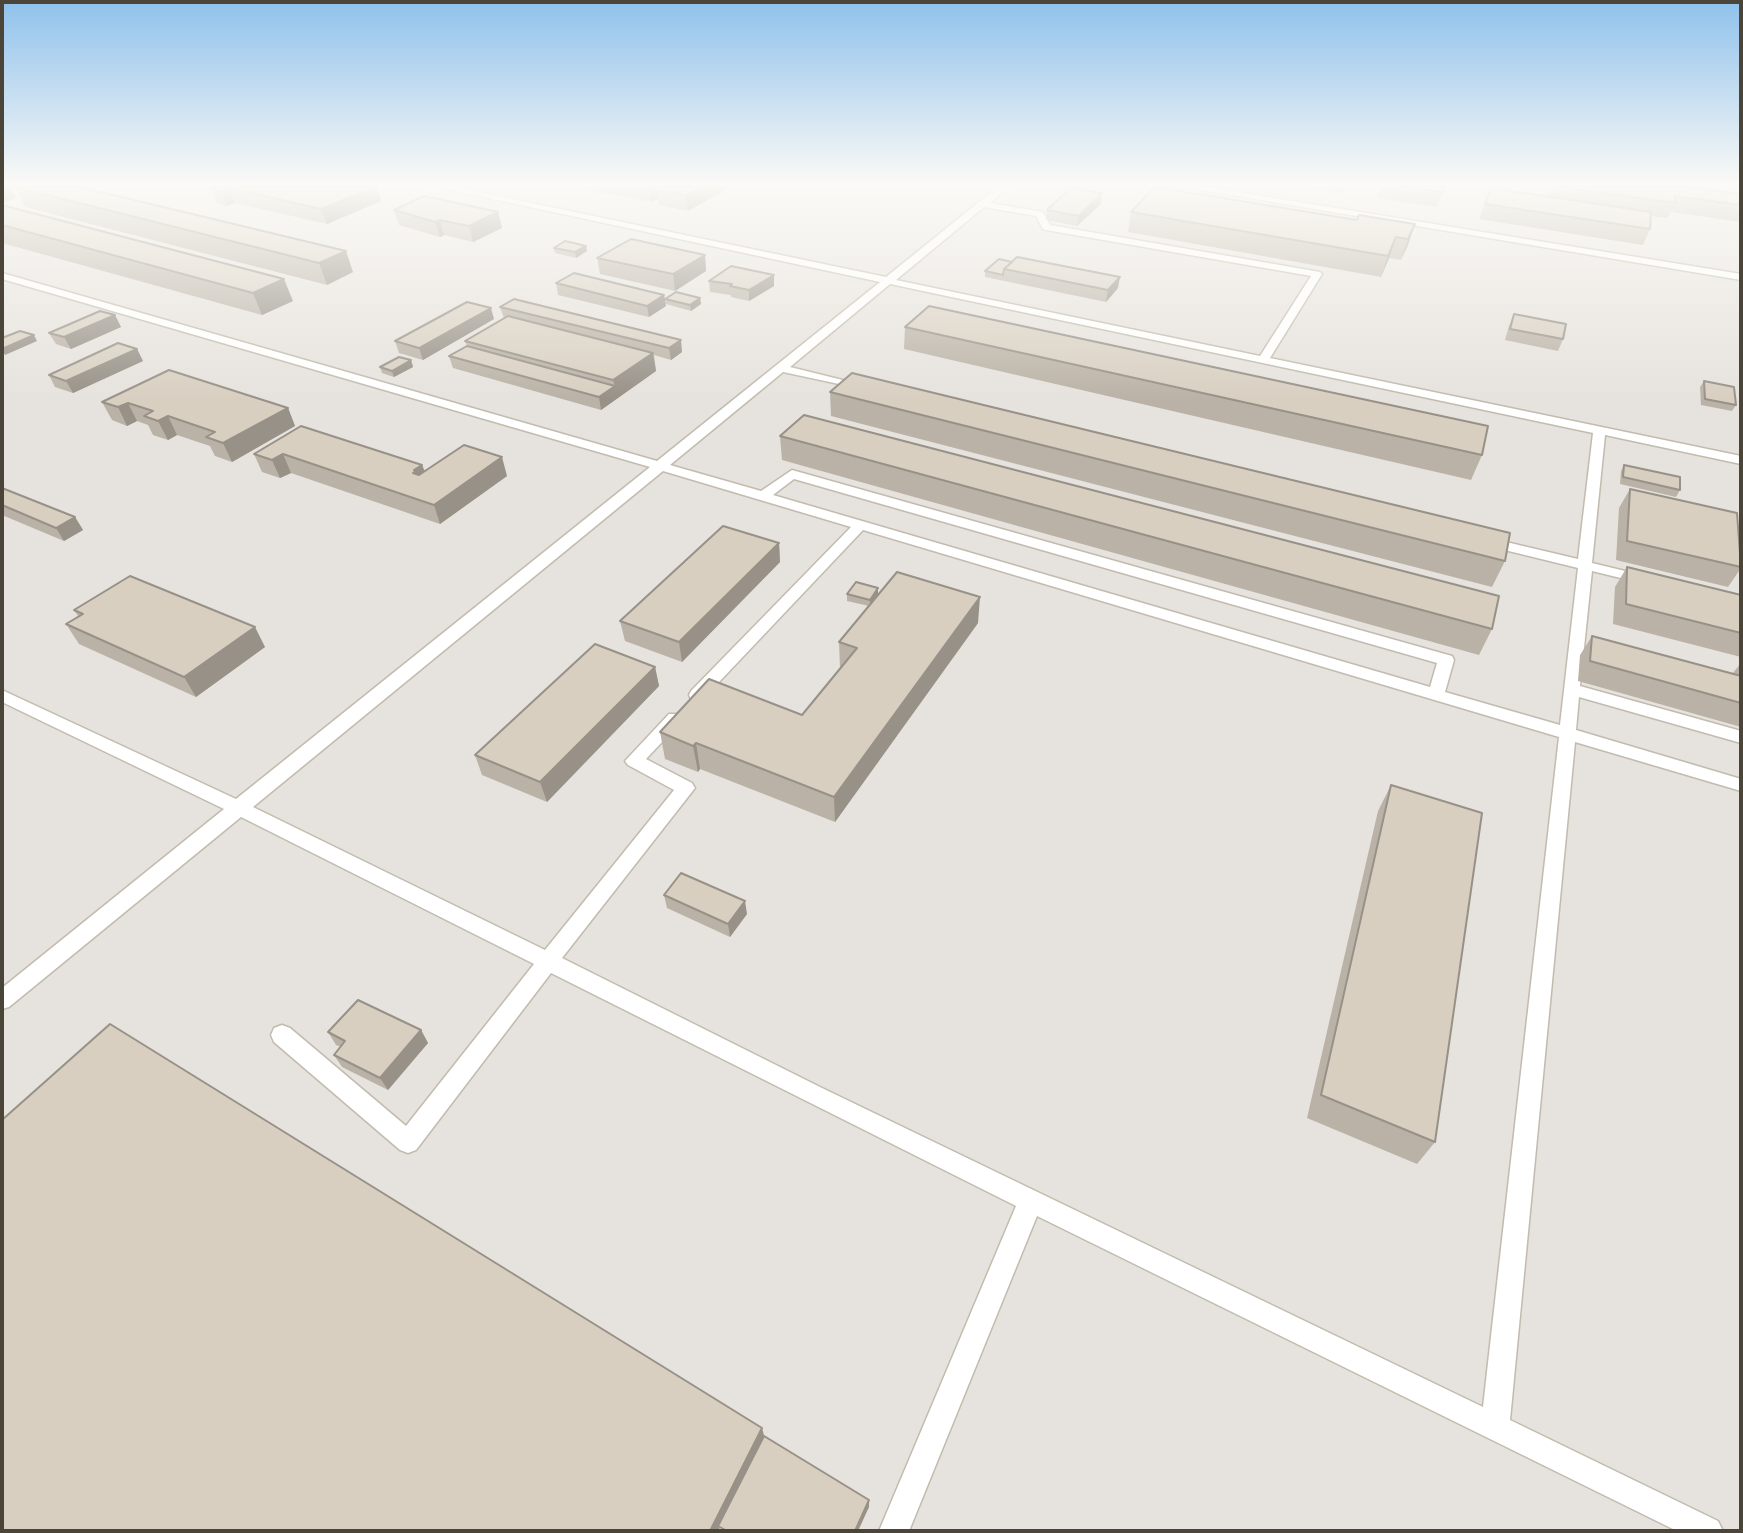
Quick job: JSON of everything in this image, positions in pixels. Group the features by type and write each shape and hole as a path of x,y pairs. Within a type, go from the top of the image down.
{"lane":[{"path":"771,257 1741,460"},
{"path":"2,1000 919,257"},
{"path":"1216,257 1317,274 1264,360"},
{"path":"1614,257 1741,277"},
{"path":"2,276 763,496 1741,785"},
{"path":"781,368 875,391"},
{"path":"1495,1427 1599,431"},
{"path":"763,496 792,474 1446,660 1436,695"},
{"path":"282,1035 408,1142 687,788 634,761 860,525"},
{"path":"1478,539 1663,584"},
{"path":"1571,689 1741,737"},
{"path":"2,695 1708,1531"},
{"path":"894,1531 1031,1200"}],"shaded area":[{"path":"2,257 1741,257 1741,1531 2,1531"}],"building":[{"path":"118,257 198,257 284,279 253,293"},
{"path":"293,257 334,257 319,263"},
{"path":"600,257 702,257 673,274 597,258"},
{"path":"1017,257 1120,277 1108,290 1004,269"},
{"path":"999,259 1012,262 1004,269 1003,275 985,271"},
{"path":"731,266 774,275 749,290 730,286 732,284 709,281"},
{"path":"574,273 664,295 647,306 556,283"},
{"path":"676,292 700,298 690,305 665,299"},
{"path":"514,299 681,340 669,348 500,307"},
{"path":"467,302 491,308 419,348 395,341"},
{"path":"929,306 1488,426 1482,455 905,327"},
{"path":"100,311 115,315 64,337 49,333"},
{"path":"1514,314 1566,324 1563,339 1510,329"},
{"path":"508,316 653,353 613,380 465,341"},
{"path":"20,331 34,335 2,349 2,338"},
{"path":"118,343 137,349 66,381 49,375"},
{"path":"467,346 615,386 599,397 449,356"},
{"path":"399,357 411,360 392,371 380,367"},
{"path":"169,370 288,408 223,443 206,437 215,432 168,416 158,421 144,416 153,411 128,403 118,407 102,402"},
{"path":"852,373 1510,533 1505,561 830,392"},
{"path":"1704,381 1734,387 1736,405 1705,399"},
{"path":"804,415 1499,596 1492,629 780,436"},
{"path":"301,426 422,465 413,473 419,475 464,445 502,457 434,505 283,454 272,460 254,454"},
{"path":"1624,465 1680,477 1680,490 1623,477"},
{"path":"2,488 75,517 56,528 2,505"},
{"path":"1630,489 1737,513 1741,567 1627,541"},
{"path":"723,526 779,543 679,642 620,621"},
{"path":"1627,567 1741,595 1741,633 1626,604"},
{"path":"897,572 980,597 834,797 696,743 693,746 660,732 709,679 802,715 857,648 839,642"},
{"path":"130,576 255,627 184,677 66,624 83,614 74,610"},
{"path":"856,582 878,588 870,600 847,594"},
{"path":"1592,636 1741,676 1741,703 1590,661"},
{"path":"595,644 655,667 540,782 475,755"},
{"path":"1391,785 1482,813 1435,1142 1321,1095"},
{"path":"681,873 745,901 728,924 664,895"},
{"path":"358,1000 421,1030 380,1078 334,1055 345,1041 328,1032"},
{"path":"110,1024 762,1428 710,1531 2,1531 2,1120"},
{"path":"764,1436 869,1500 855,1531 727,1531 718,1526"}]}
